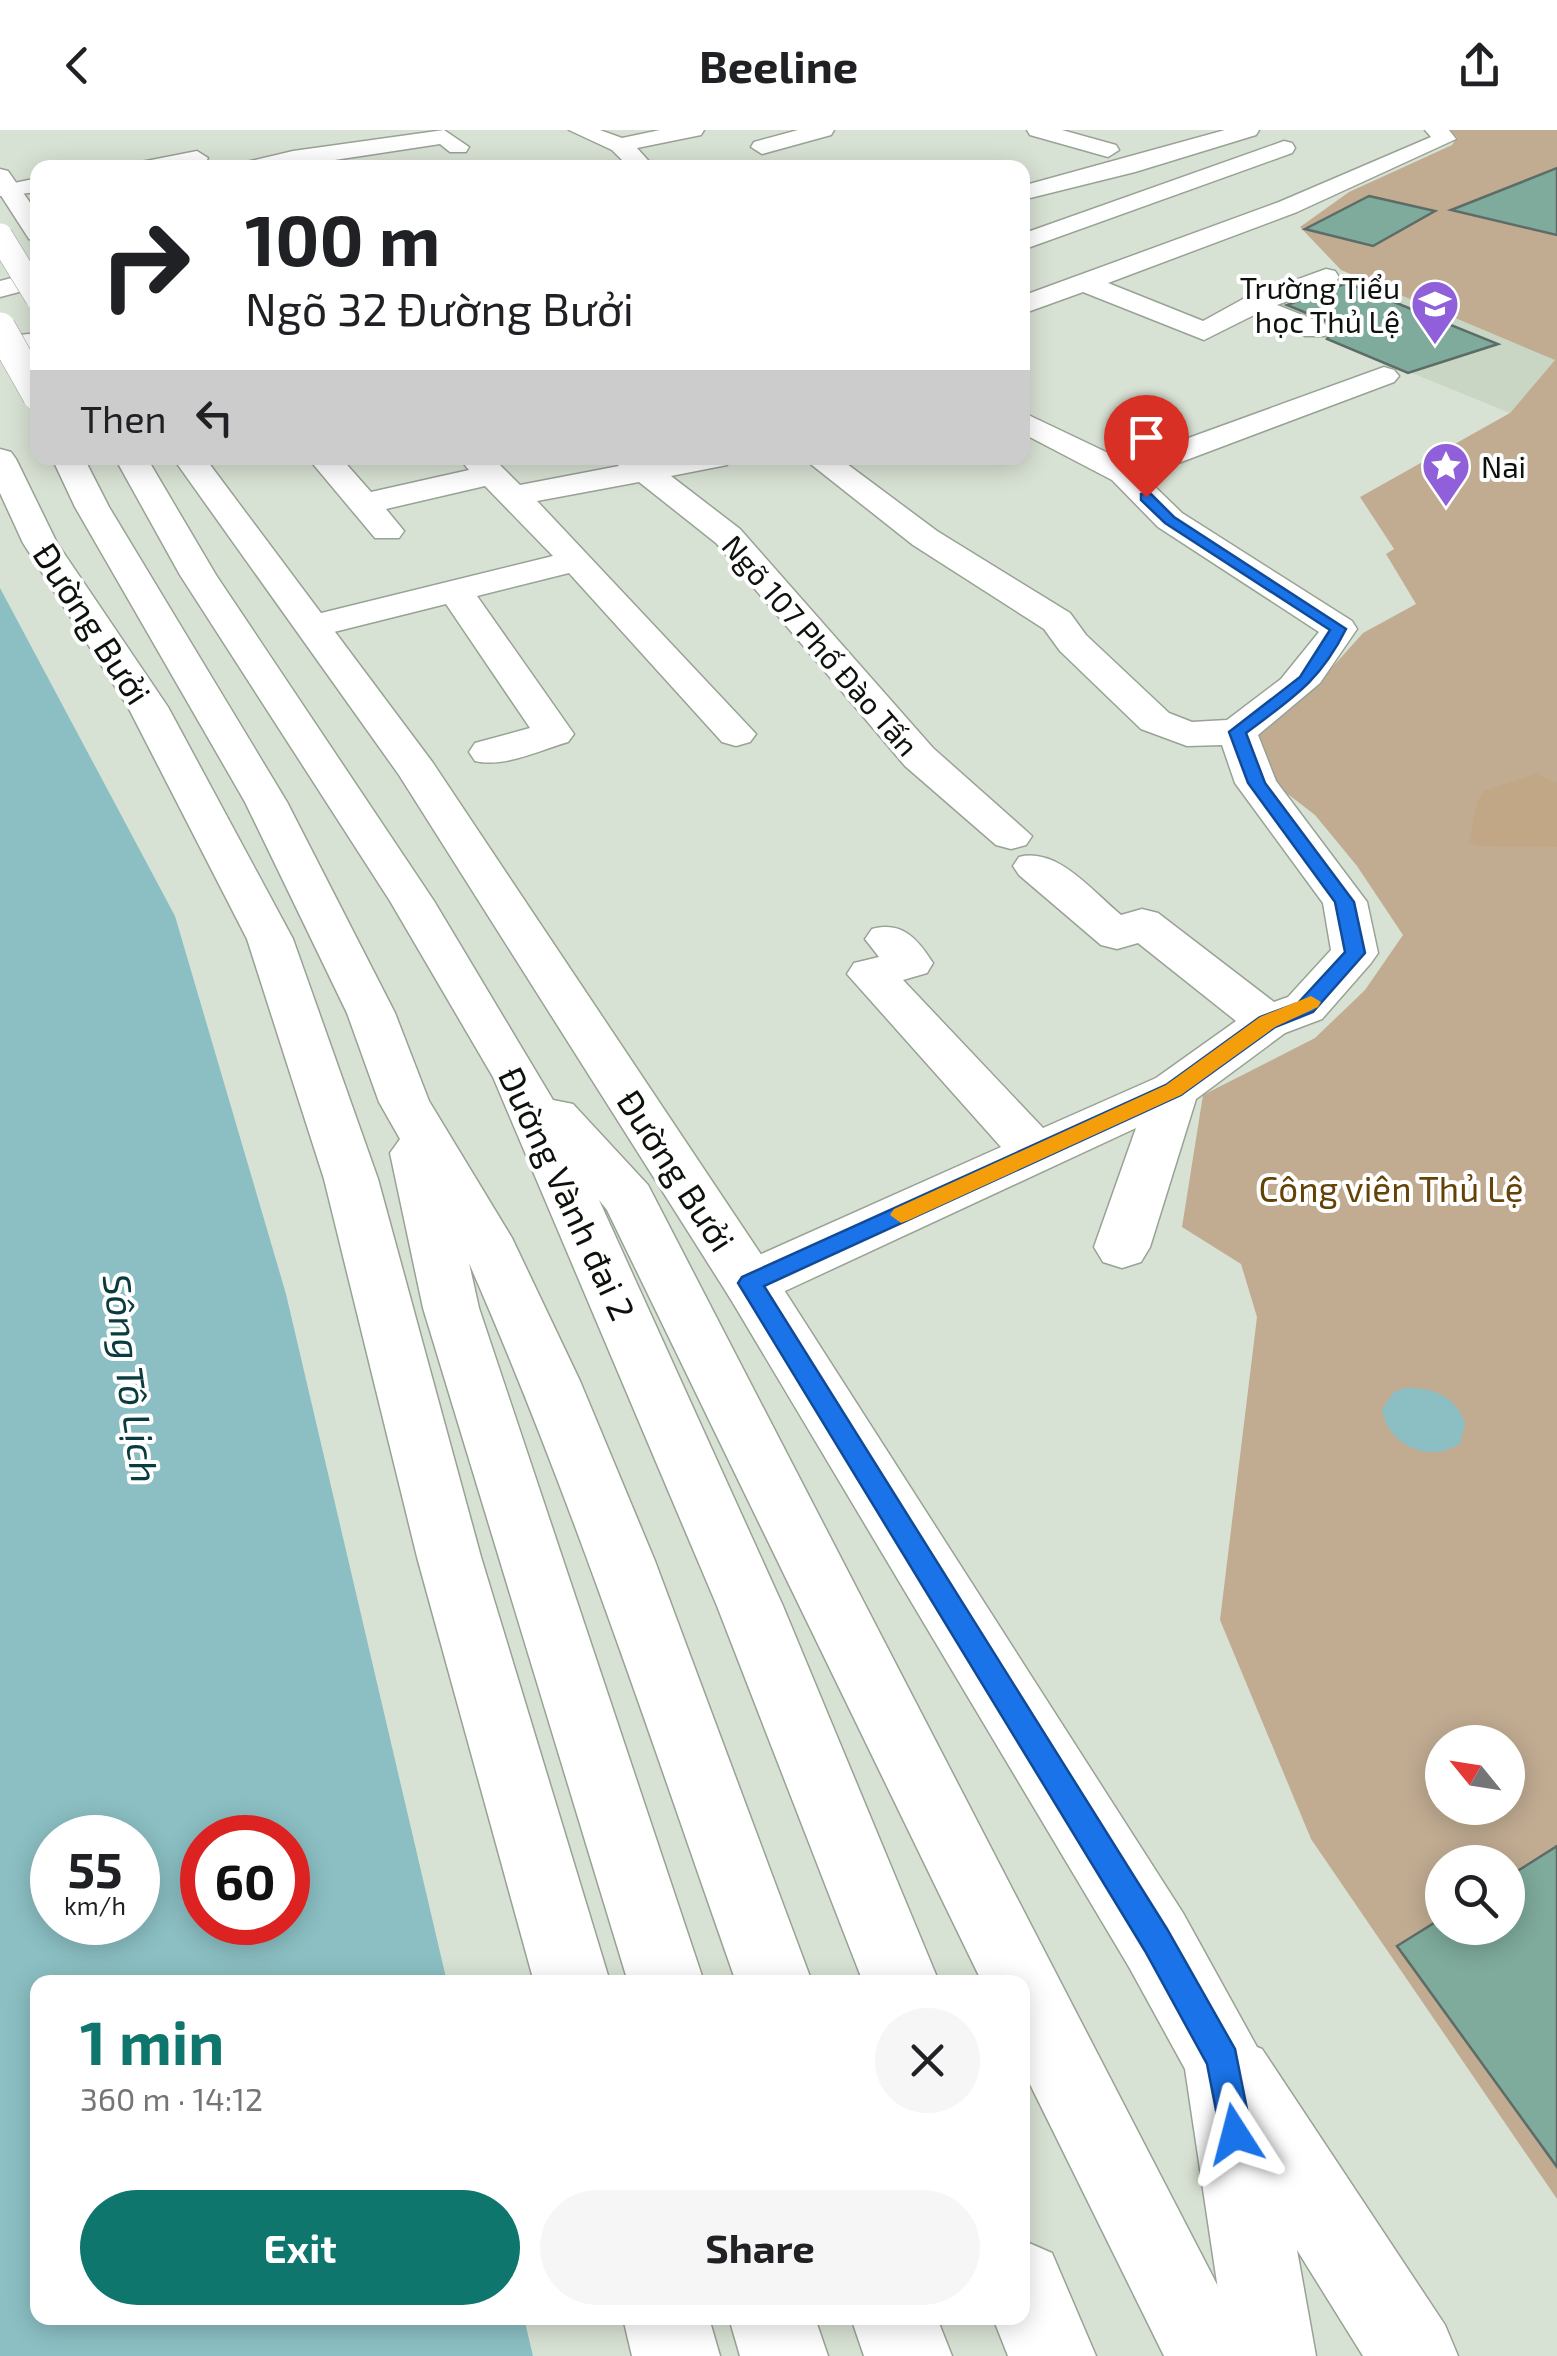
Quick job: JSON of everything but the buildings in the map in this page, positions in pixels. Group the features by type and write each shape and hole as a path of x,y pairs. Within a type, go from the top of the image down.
{"main road":[{"path":"580,130 620,146 635,160"},
{"path":"620,146 693,130"},
{"path":"749,143 823,130"},
{"path":"1038,130 1108,150"},
{"path":"1030,184 1108,150 1176,130"},
{"path":"1034,301 1288,207 1375,170 1445,139 1436,130"},
{"path":"1030,184 1241,133 1293,150 1030,240"},
{"path":"300,160 444,137 458,147"},
{"path":"180,140 198,160"},
{"path":"350,152 362,160"},
{"path":"1338,161 1375,170"},
{"path":"4,183 30,185"},
{"path":"4,183 30,222"},
{"path":"1030,186 1098,217 1185,245"},
{"path":"1222,232 1256,247"},
{"path":"0,236 30,285"},
{"path":"1084,283 1204,332 1254,305 1326,277 1291,262"},
{"path":"0,289 30,282"},
{"path":"1034,301 1146,337"},
{"path":"1254,305 1315,330"},
{"path":"0,320 30,315"},
{"path":"0,328 30,381"},
{"path":"0,346 30,342"},
{"path":"1123,473 1384,376"},
{"path":"828,465 925,538 1057,620 1073,643 1155,721 1187,734 1237,732 1306,680 1323,660 1339,629 1170,520 1123,473 1030,424"},
{"name":"Đường Bưởi","path":"0,459 40,543 148,707 270,939 352,1179 449,1556 570,1975"},
{"path":"71,465 92,507 266,802 371,1013 404,1102 451,1308 664,1975"},
{"name":"Đường Vành đai 2","path":"135,465 198,575 412,901 518,1077 750,1606 898,1975"},
{"name":"Đường Bưởi","path":"194,465 418,772 750,1283 1156,1940 1223,2060 1272,2356"},
{"path":"330,465 392,537"},
{"path":"364,504 493,476 635,465"},
{"name":"Ngõ 107 Phố Đào Tấn","path":"635,465 728,536 919,757 1117,935 1142,922 1268,1022"},
{"path":"493,476 736,734"},
{"path":"314,626 576,561"},
{"path":"455,591 554,734 490,752"},
{"path":"750,1283 1174,1090 1268,1022 1306,1008 1355,953 1344,902 1256,783 1237,732"},
{"path":"888,938 910,963 871,974 1038,1154"},
{"path":"518,1077 629,1198 1018,1975"},
{"path":"1122,1247 1174,1090"},
{"path":"404,1102 485,1238 550,1381 623,1561 771,1975"},
{"path":"1030,1999 1210,2356"},
{"path":"1223,2060 1414,2356"},
{"path":"1030,2302 1052,2356"},
{"path":"668,2325 676,2356"},
{"path":"774,2325 784,2356"},
{"path":"897,2325 908,2356"}],"shaded area":[{"name":"Trường Tiểu học Thủ Lệ","path":"1350,275 1427,303 1556,359 1510,413 1316,334 1266,307"},
{"path":"1536,774 1557,783 1557,847 1475,846 1469,841 1477,803 1484,791"}],"green space":[{"name":"Công viên Thủ Lệ","path":"1449,130 1557,130 1557,2199 1311,1839 1220,1620 1257,1317 1241,1264 1182,1227 1203,1095 1315,1038 1365,990 1403,935 1357,866 1315,815 1276,785 1258,734 1328,672 1363,633 1416,604 1386,554 1394,549 1360,497 1510,413 1555,360 1341,270 1300,227 1349,192 1452,145 1457,137"}],"water":[{"name":"Sông Tô Lịch","path":"0,588 175,916 286,1294 445,1975 30,1975 30,2325 526,2325 533,2356 0,2356"},
{"path":"1425,1389 1450,1400 1465,1424 1460,1443 1436,1452 1423,1451 1392,1433 1382,1409 1394,1392"}],"slow traffic":[{"path":"901,1215 1174,1090 1268,1022 1306,1008 1311,1002"}],"place":[{"name":"Trường Tiểu học Thủ Lệ","path":"1435,346"},
{"name":"Nai","path":"1446,508"}],"route":[{"path":"1146,497 1170,520 1339,629 1323,660 1306,680 1237,732 1256,783 1344,902 1355,953 1306,1008 1268,1022 1174,1090 750,1283 1156,1940 1223,2060 1235,2134"}]}
